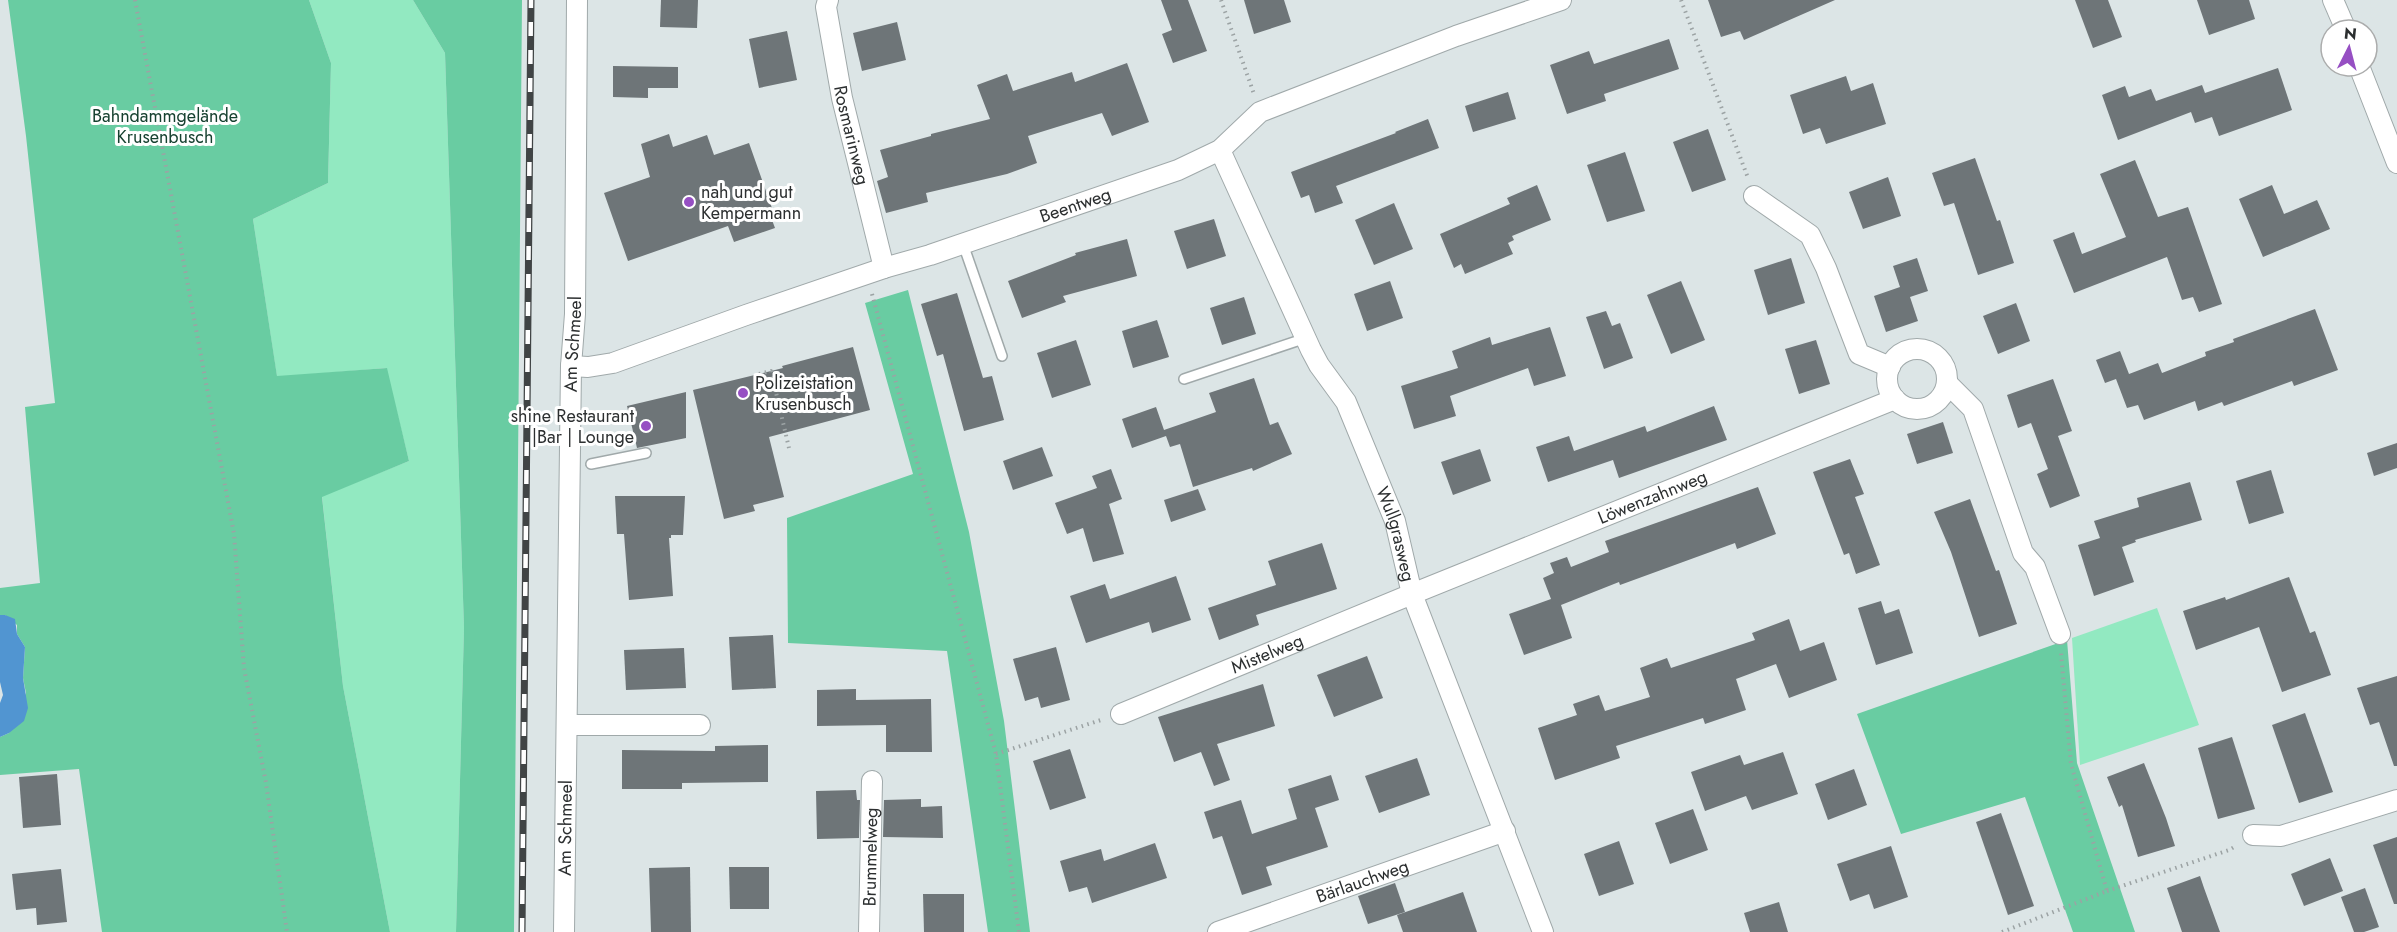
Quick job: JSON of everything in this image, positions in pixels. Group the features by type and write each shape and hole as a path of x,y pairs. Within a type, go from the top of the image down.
{"street":[{"name":"Am Schmeel","path":"564,932 571,366 575,314 577,0"},
{"name":"Rosmarinweg","path":"828,0 826,7 875,271"},
{"name":"Beentweg","path":"571,366 588,367 613,363 875,271 963,244 1178,170 1221,150 1260,112 1456,36 1561,0"},
{"path":"2333,0 2341,18"},
{"path":"2364,78 2397,163"},
{"name":"Wullgrasweg","path":"1221,150 1319,365 1346,402 1363,440 1395,521 1412,594 1544,932"},
{"path":"1754,196 1810,235 1826,268 1859,354 1890,367"},
{"path":"1947,383 1939,400 1931,406 1911,409 1895,399 1887,384 1890,367 1902,353 1920,349 1929,352 1943,364 1947,383 1973,409 2023,553 2035,567 2060,634"},
{"name":"Löwenzahnweg","path":"1412,594 1895,399"},
{"name":"Mistelweg","path":"1121,714 1412,594"},
{"path":"567,725 700,725"},
{"name":"Brummelweg","path":"869,932 872,781"},
{"path":"2253,835 2282,836 2397,800"},
{"name":"Bärlauchweg","path":"1218,932 1505,831"}],"lane":[{"path":"963,244 1002,356"},
{"path":"1184,379 1306,338"},
{"path":"591,464 646,453"}],"path":[{"path":"135,0 234,534 244,668 266,783 287,932"},
{"path":"1221,0 1260,112"},
{"path":"1681,0 1754,196"},
{"path":"875,271 996,754 1019,932"},
{"path":"759,374 771,371 789,448"},
{"path":"2060,634 2071,764 2107,891"},
{"path":"996,754 1121,714"},
{"path":"2002,932 2107,891 2229,850 2253,835"}],"green space":[{"name":"Bahndammgelände Krusenbusch","path":"8,0 309,0 331,63 328,183 253,219 277,376 387,368 409,461 322,497 343,686 390,932 102,932 79,769 0,775 0,737 9,733 26,693 23,678 25,647 17,634 17,625 5,615 0,615 0,588 40,583 25,407 55,403 26,136"},
{"path":"309,0 413,0 445,53 464,628 456,932 390,932 343,686 322,496 409,461 386,368 277,377 253,219 328,183 331,63"},
{"path":"413,0 522,0 514,932 456,932 464,628 445,53"},
{"path":"908,290 969,532 1004,721 1030,932 988,932 947,651 788,643 787,518 913,474 865,303"},
{"path":"2157,608 2199,725 2080,765 2072,638"},
{"path":"2067,640 2077,763 2135,932 2073,932 2025,797 1901,834 1857,714"}],"water":[{"path":"0,615 15,619 17,634 25,647 23,678 28,708 24,721 0,737 0,703 3,695 0,682"}],"building":[{"path":"661,0 698,0 697,28 660,27"},
{"path":"1161,0 1188,0 1207,51 1173,63 1162,34 1172,30"},
{"path":"1244,0 1284,0 1291,22 1254,34"},
{"path":"1708,0 1835,0 1744,40 1740,31 1721,37"},
{"path":"2075,0 2108,0 2122,37 2093,48"},
{"path":"2197,0 2249,0 2255,19 2209,35"},
{"path":"897,22 906,60 862,71 853,33"},
{"path":"787,31 797,80 759,88 749,39"},
{"path":"1669,39 1679,69 1604,94 1606,101 1567,114 1550,65 1589,51 1594,64"},
{"path":"1127,63 1149,122 1112,136 1102,113 1028,136 1037,163 1007,174 926,193 928,202 886,213 877,181 888,177 880,150 990,119 977,85 1007,74 1013,91 1072,72 1075,82"},
{"path":"613,66 678,67 678,88 648,88 648,98 613,97"},
{"path":"2278,68 2292,110 2219,136 2212,117 2195,123 2191,112 2118,140 2102,95 2125,86 2129,97 2151,89 2156,101 2202,85 2205,93"},
{"path":"1846,76 1851,91 1873,83 1886,124 1826,144 1820,128 1803,134 1790,95"},
{"path":"1508,92 1516,119 1473,132 1465,106"},
{"path":"1428,119 1439,148 1336,186 1343,203 1315,213 1309,195 1301,198 1291,172"},
{"path":"1708,129 1726,180 1692,192 1673,142"},
{"name":"nah und gut Kempermann","path":"669,134 673,147 707,135 714,155 749,143 773,211 769,212 775,228 734,242 728,226 628,261 604,193 650,177 641,144"},
{"path":"1625,152 1645,211 1607,222 1587,165"},
{"path":"1975,158 1997,221 2000,220 2014,263 1978,275 1954,203 1944,206 1932,173"},
{"path":"2135,160 2158,217 2188,207 2222,304 2199,312 2193,297 2182,300 2167,257 2074,293 2053,240 2074,232 2082,254 2126,237 2100,174"},
{"path":"1888,177 1901,216 1863,229 1849,192"},
{"path":"1537,185 1551,220 1512,236 1514,240 1508,243 1513,254 1465,274 1461,264 1454,268 1440,234 1510,204 1507,198"},
{"path":"2272,185 2284,214 2317,200 2330,229 2263,257 2239,199"},
{"path":"1394,203 1413,249 1374,265 1355,220"},
{"path":"1214,219 1226,256 1187,269 1174,231"},
{"path":"1127,239 1137,276 1063,296 1066,302 1022,318 1008,281 1076,255 1075,253"},
{"path":"1791,258 1805,303 1768,315 1754,270"},
{"path":"1917,258 1928,291 1910,297 1918,321 1886,332 1874,296 1900,287 1893,266"},
{"path":"1390,281 1403,318 1367,331 1354,294"},
{"path":"1681,281 1705,340 1671,354 1647,295"},
{"path":"957,293 983,378 992,376 1004,420 964,431 943,354 937,356 921,304"},
{"path":"1244,297 1256,334 1222,345 1210,308"},
{"path":"2016,303 2030,341 1998,354 1983,316"},
{"path":"2315,309 2338,370 2294,386 2292,381 2224,406 2222,402 2198,411 2195,401 2144,420 2138,405 2127,408 2116,379 2105,383 2096,360 2120,351 2129,374 2158,363 2162,373 2206,356 2205,352 2234,342 2233,339"},
{"path":"1606,311 1612,326 1620,323 1633,358 1604,369 1586,317"},
{"path":"1157,320 1169,357 1133,368 1122,331"},
{"path":"1550,327 1566,376 1534,386 1528,368 1450,396 1456,416 1414,429 1401,386 1458,368 1452,351 1490,337 1492,345"},
{"path":"1076,340 1091,385 1052,398 1037,353"},
{"path":"1816,340 1830,384 1799,394 1785,349"},
{"path":"853,347 870,410 769,437 784,497 753,505 755,511 724,519 693,390 783,368 782,366"},
{"path":"1254,378 1270,425 1278,422 1292,454 1253,471 1252,468 1193,487 1180,444 1170,447 1166,436 1132,448 1122,419 1156,407 1164,430 1216,412 1209,393"},
{"path":"2053,379 2072,431 2058,436 2080,496 2050,508 2037,474 2048,469 2031,423 2018,428 2007,395"},
{"path":"686,392 686,438 637,448 627,406"},
{"path":"1714,406 1727,440 1619,478 1613,460 1548,482 1536,447 1569,436 1574,451 1645,426 1647,432"},
{"path":"1943,422 1953,453 1917,464 1907,434"},
{"path":"2397,443 2397,468 2374,476 2367,453"},
{"path":"1042,447 1053,476 1013,490 1003,461"},
{"path":"1480,449 1491,481 1453,495 1441,462"},
{"path":"1850,459 1864,494 1855,497 1880,565 1856,574 1849,553 1844,555 1813,472"},
{"path":"1111,469 1122,499 1109,504 1124,554 1093,562 1083,528 1067,534 1055,503 1097,488 1092,476"},
{"path":"2271,470 2284,513 2249,524 2236,481"},
{"path":"2190,482 2202,520 2135,540 2136,542 2122,547 2134,582 2094,596 2078,545 2100,538 2094,521 2139,507 2137,498"},
{"path":"1758,487 1776,534 1737,549 1735,543 1620,585 1619,582 1561,605 1572,638 1524,655 1509,614 1551,599 1543,578 1554,573 1550,563 1567,557 1571,567 1609,552 1605,541"},
{"path":"1198,489 1206,510 1171,522 1164,500"},
{"path":"615,496 685,496 683,535 671,535 669,538 673,596 629,600 624,534 617,534"},
{"path":"1970,499 1996,571 1999,570 2017,624 1979,637 1951,552 1934,512"},
{"path":"1322,543 1337,589 1256,615 1259,625 1219,640 1208,608 1276,585 1268,561"},
{"path":"1176,576 1191,620 1152,633 1149,622 1086,643 1070,596 1105,584 1110,599"},
{"path":"2289,577 2310,633 2315,631 2331,675 2282,692 2259,627 2196,650 2183,611 2225,597 2226,600"},
{"path":"1881,601 1885,614 1899,609 1913,653 1876,665 1858,608"},
{"path":"1789,619 1800,651 1824,642 1837,680 1789,698 1776,664 1736,679 1746,710 1705,724 1703,718 1616,746 1620,758 1555,780 1538,728 1577,715 1573,704 1599,695 1605,711 1650,697 1640,668 1667,658 1671,668 1755,640 1752,633"},
{"path":"773,635 776,688 732,690 729,637"},
{"path":"1056,647 1070,700 1041,708 1038,697 1025,701 1013,659"},
{"path":"684,648 686,688 626,690 624,650"},
{"path":"1367,656 1383,698 1334,717 1317,675"},
{"path":"2397,676 2397,766 2394,766 2379,722 2370,725 2357,688"},
{"path":"1263,684 1275,726 1217,744 1230,780 1214,786 1201,752 1174,762 1158,717"},
{"path":"856,689 856,700 931,699 932,752 886,752 886,725 817,726 817,690"},
{"path":"2305,713 2333,792 2299,803 2272,725"},
{"path":"2232,737 2255,809 2218,819 2198,748"},
{"path":"768,745 768,782 682,783 682,789 622,789 622,750 715,751 715,746"},
{"path":"1070,749 1086,798 1050,810 1033,761"},
{"path":"1783,752 1798,794 1752,810 1746,796 1705,811 1691,772 1740,755 1744,765"},
{"path":"1417,758 1430,795 1379,813 1365,776"},
{"path":"2144,763 2175,846 2138,857 2122,805 2119,807 2107,777"},
{"path":"1854,769 1867,805 1828,820 1815,784"},
{"path":"57,774 61,825 23,828 19,777"},
{"path":"1331,775 1339,800 1315,808 1328,847 1266,867 1272,885 1242,895 1222,836 1213,839 1204,812 1241,800 1252,834 1297,819 1288,789"},
{"path":"856,790 857,800 860,800 859,838 817,839 816,791"},
{"path":"921,799 921,807 942,806 943,838 883,837 884,800"},
{"path":"1693,809 1708,850 1670,864 1655,823"},
{"path":"2001,813 2034,906 2008,915 1976,822"},
{"path":"2397,837 2397,904 2394,904 2373,845"},
{"path":"1619,841 1634,884 1599,896 1584,854"},
{"path":"1155,843 1167,878 1092,903 1087,887 1069,892 1060,861 1101,849 1104,861"},
{"path":"1891,846 1908,897 1874,909 1869,894 1850,901 1837,864"},
{"path":"2330,858 2343,891 2304,906 2291,874"},
{"path":"690,867 691,932 651,932 649,868"},
{"path":"729,867 769,867 769,909 730,909"},
{"path":"61,869 67,922 37,925 36,908 16,910 12,874"},
{"path":"2200,876 2220,932 2182,932 2167,888"},
{"path":"1395,883 1405,912 1368,924 1358,896"},
{"path":"2365,888 2379,927 2364,932 2354,932 2341,897"},
{"path":"1463,892 1477,932 1403,932 1397,915"},
{"path":"923,894 964,894 964,932 924,932"},
{"path":"1779,902 1788,932 1750,932 1744,913"}],"railway":[{"path":"522,932 531,0"}],"place":[{"name":"nah und gut Kempermann","path":"689,202"},
{"name":"Polizeistation Krusenbusch","path":"743,393"},
{"name":"shine Restaurant |Bar | Lounge","path":"646,426"}]}
